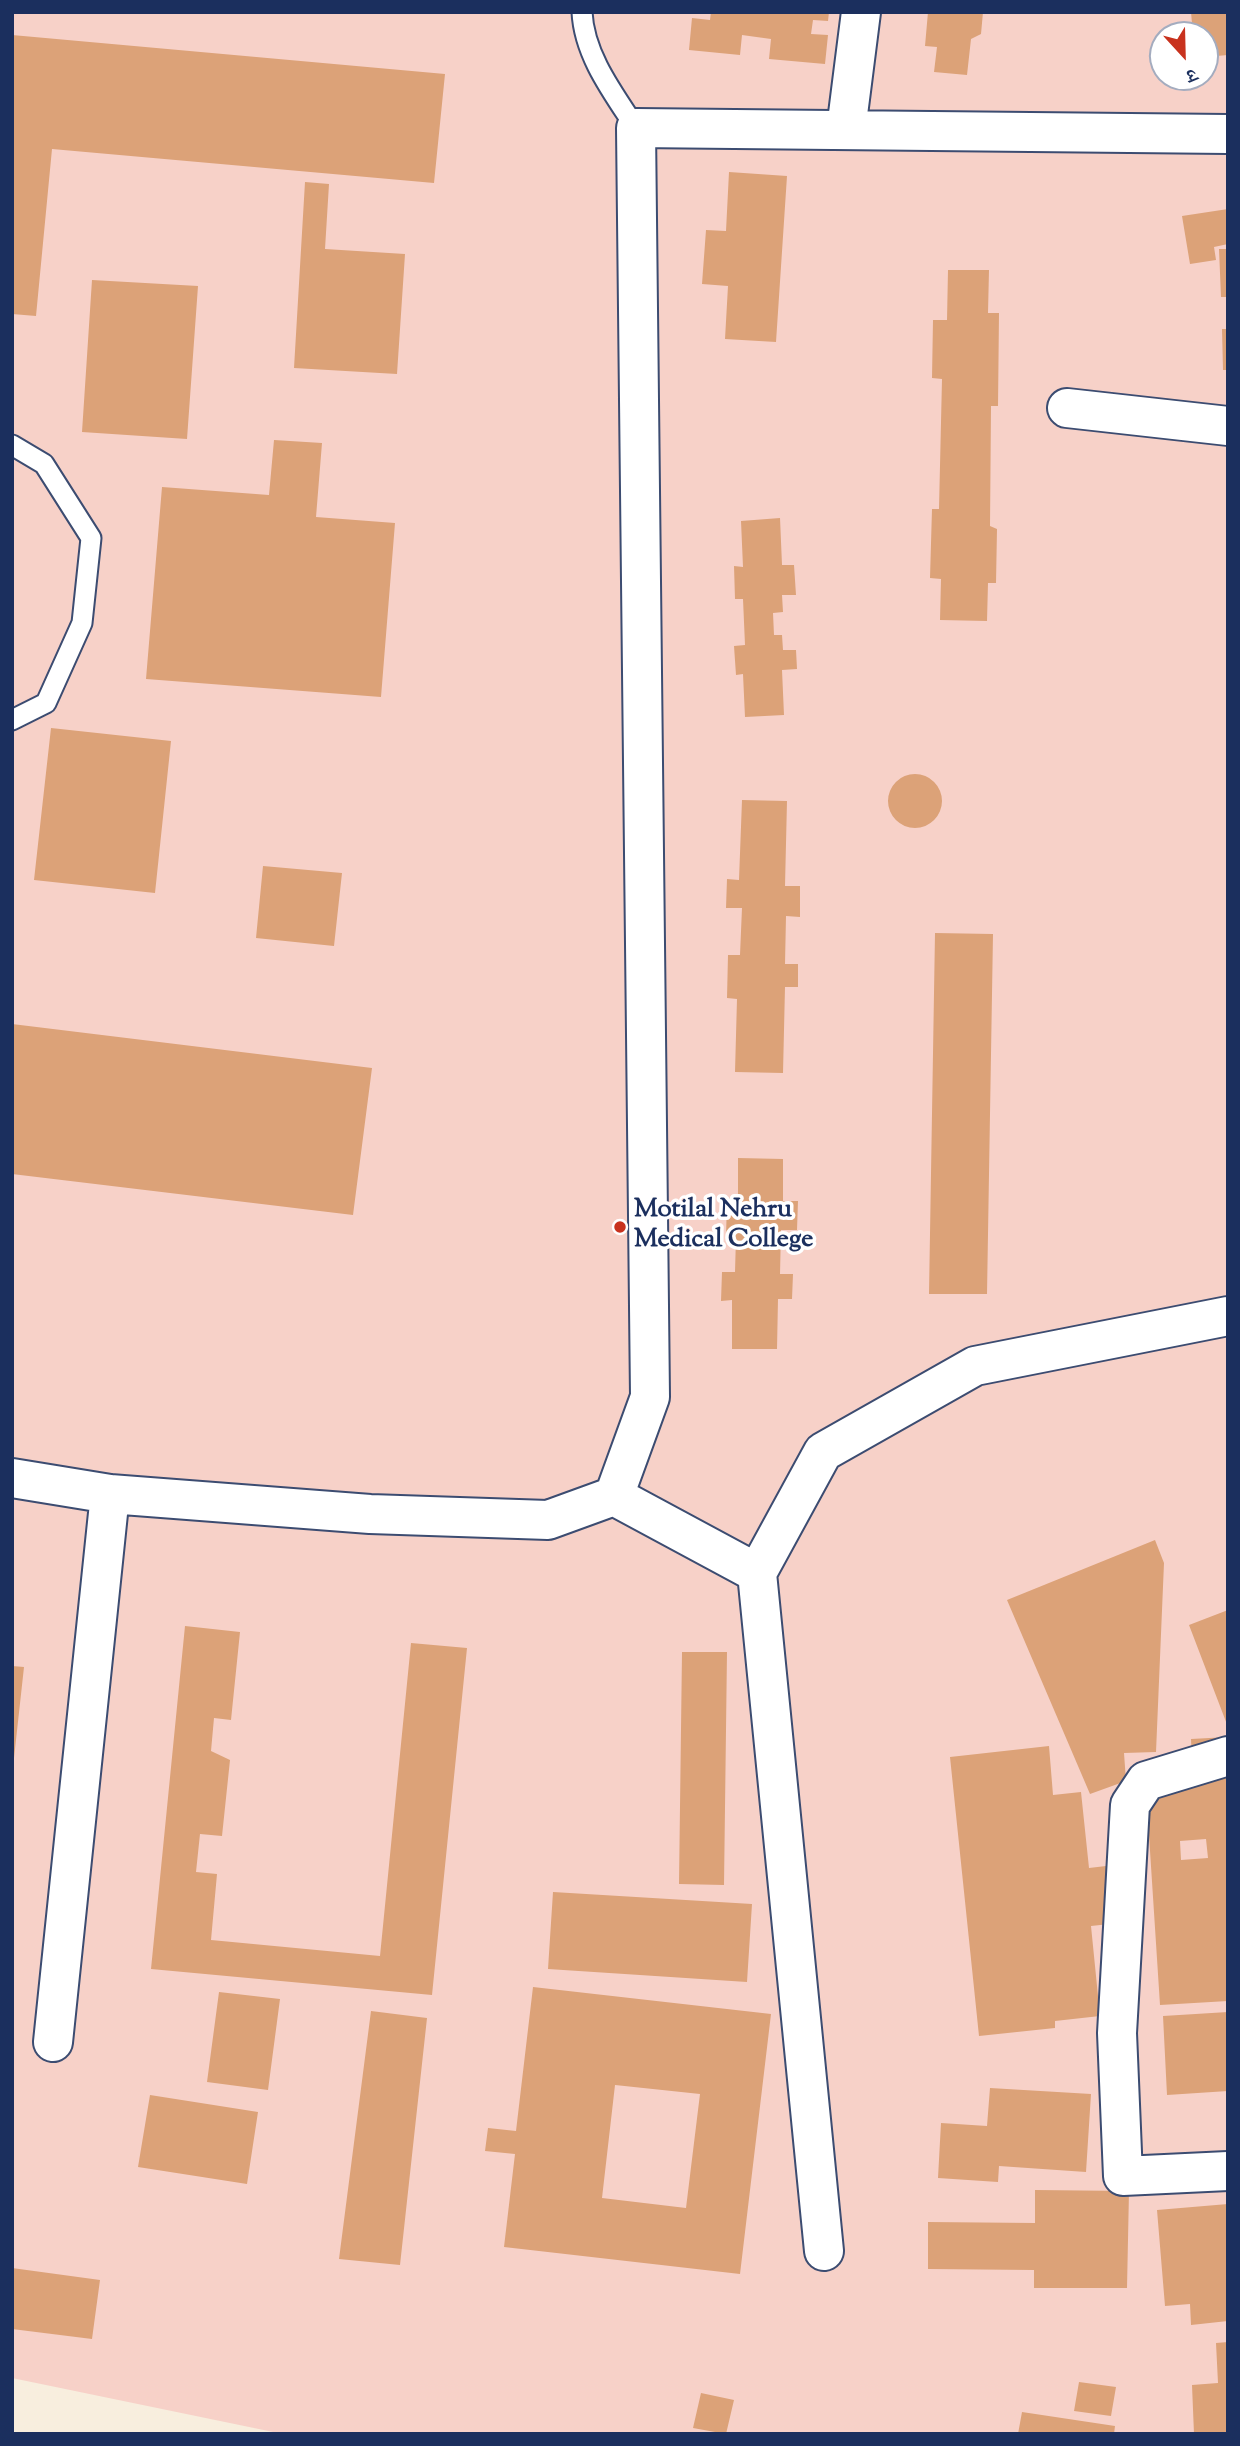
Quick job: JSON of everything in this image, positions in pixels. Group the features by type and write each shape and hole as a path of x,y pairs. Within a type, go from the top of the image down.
{"street":[{"path":"846,130 861,12"},
{"path":"614,1496 650,1397 636,128 1228,134"},
{"path":"1067,408 1228,426"},
{"path":"824,2251 757,1573 823,1452 975,1366 1228,1316"},
{"path":"12,1478 110,1494 370,1514 548,1520 614,1496 757,1573"},
{"path":"53,2042 110,1494"},
{"path":"1228,1756 1146,1781 1130,1805 1117,2033 1123,2176 1228,2171"}],"lane":[{"path":"582,12 583,33 607,85 636,128"},
{"path":"12,445 44,464 91,538 82,623 46,703 12,720"}],"shaded area":[{"name":"Motilal Nehru Medical College","path":"12,12 1228,12 1228,2434 283,2434 12,2378"}],"building":[{"path":"711,12 829,12 828,21 813,20 811,34 828,35 825,64 769,59 771,39 742,35 740,55 689,50 692,18 710,20"},
{"path":"928,12 983,12 981,34 971,39 967,75 934,72 937,47 925,46"},
{"path":"1191,12 1228,12 1228,55 1219,56 1219,21 1192,21"},
{"path":"12,35 445,74 434,183 52,149 36,316 12,314"},
{"path":"729,172 787,176 776,342 725,339 728,286 702,284 706,230 726,231"},
{"path":"305,182 329,184 325,249 405,254 397,374 294,368"},
{"path":"1228,209 1228,244 1214,247 1216,260 1190,264 1182,216"},
{"path":"1219,249 1228,249 1228,297 1221,297"},
{"path":"948,270 989,270 988,313 999,313 998,406 991,406 990,526 997,529 996,583 988,583 987,621 940,620 941,579 930,578 932,509 939,509 942,379 932,378 933,320 947,320"},
{"path":"92,280 198,286 187,439 82,432"},
{"path":"1222,329 1228,329 1228,370 1223,370"},
{"path":"274,440 322,443 316,517 395,523 381,697 146,679 162,487 269,495"},
{"path":"780,518 782,565 794,565 796,595 782,595 783,612 773,613 774,635 782,635 783,650 796,650 797,669 782,670 784,715 745,717 743,674 736,675 734,646 745,645 743,599 735,599 734,566 743,567 741,521"},
{"path":"51,728 171,741 155,893 34,880"},
{"path":"915,774 934,782 942,801 934,820 915,828 896,820 888,801 896,782"},
{"path":"742,800 787,801 785,886 800,886 800,917 786,916 785,964 798,964 798,987 785,987 783,1073 735,1072 737,999 727,998 728,955 740,955 742,908 726,908 727,879 739,880"},
{"path":"263,866 342,873 334,946 256,938"},
{"path":"935,933 993,934 987,1294 929,1294"},
{"path":"12,1024 372,1068 353,1215 12,1174"},
{"path":"738,1158 783,1159 783,1201 798,1201 797,1230 781,1230 780,1274 793,1274 792,1299 778,1299 777,1349 732,1349 732,1300 721,1301 722,1272 735,1272 736,1237 726,1237 727,1199 738,1197"},
{"path":"1155,1540 1164,1563 1156,1752 1124,1753 1126,1781 1090,1794 1007,1600"},
{"path":"1228,1610 1228,1727 1189,1625"},
{"path":"185,1626 240,1632 231,1720 214,1718 211,1751 230,1760 222,1836 200,1834 196,1872 217,1874 211,1940 380,1956 411,1643 467,1648 432,1995 151,1969"},
{"path":"682,1652 727,1652 724,1885 679,1884"},
{"path":"12,1666 24,1667 14,1758 12,1758"},
{"path":"1228,1737 1228,2001 1160,2005 1146,1789 1193,1785 1191,1739","holes":["1206,1839 1208,1858 1181,1860 1180,1841"]},
{"path":"1049,1746 1053,1795 1081,1792 1089,1868 1123,1864 1128,1922 1091,1926 1100,2016 1055,2021 1055,2028 979,2036 950,1757"},
{"path":"553,1892 752,1904 747,1982 548,1969"},
{"path":"533,1987 771,2014 740,2274 504,2247 515,2154 485,2151 488,2128 516,2131","holes":["615,2085 700,2094 686,2208 602,2198"]},
{"path":"219,1992 280,1999 268,2090 207,2082"},
{"path":"371,2011 427,2018 400,2265 339,2259"},
{"path":"1228,2012 1228,2091 1167,2095 1163,2016"},
{"path":"990,2088 1091,2094 1086,2172 999,2166 998,2182 938,2178 941,2123 987,2126"},
{"path":"150,2095 258,2112 247,2184 138,2167"},
{"path":"1035,2190 1129,2191 1127,2288 1034,2288 1034,2270 928,2269 928,2222 1035,2223"},
{"path":"1228,2204 1228,2321 1191,2325 1190,2304 1165,2306 1157,2210"},
{"path":"12,2268 100,2280 92,2339 12,2329"},
{"path":"1228,2342 1228,2434 1194,2434 1192,2385 1218,2383 1216,2343"},
{"path":"1079,2382 1116,2387 1111,2416 1074,2411"},
{"path":"701,2393 734,2400 726,2434 693,2428"},
{"path":"1022,2412 1115,2426 1114,2434 1018,2434"}],"place":[{"name":"Motilal Nehru Medical College","path":"620,1227"}]}
